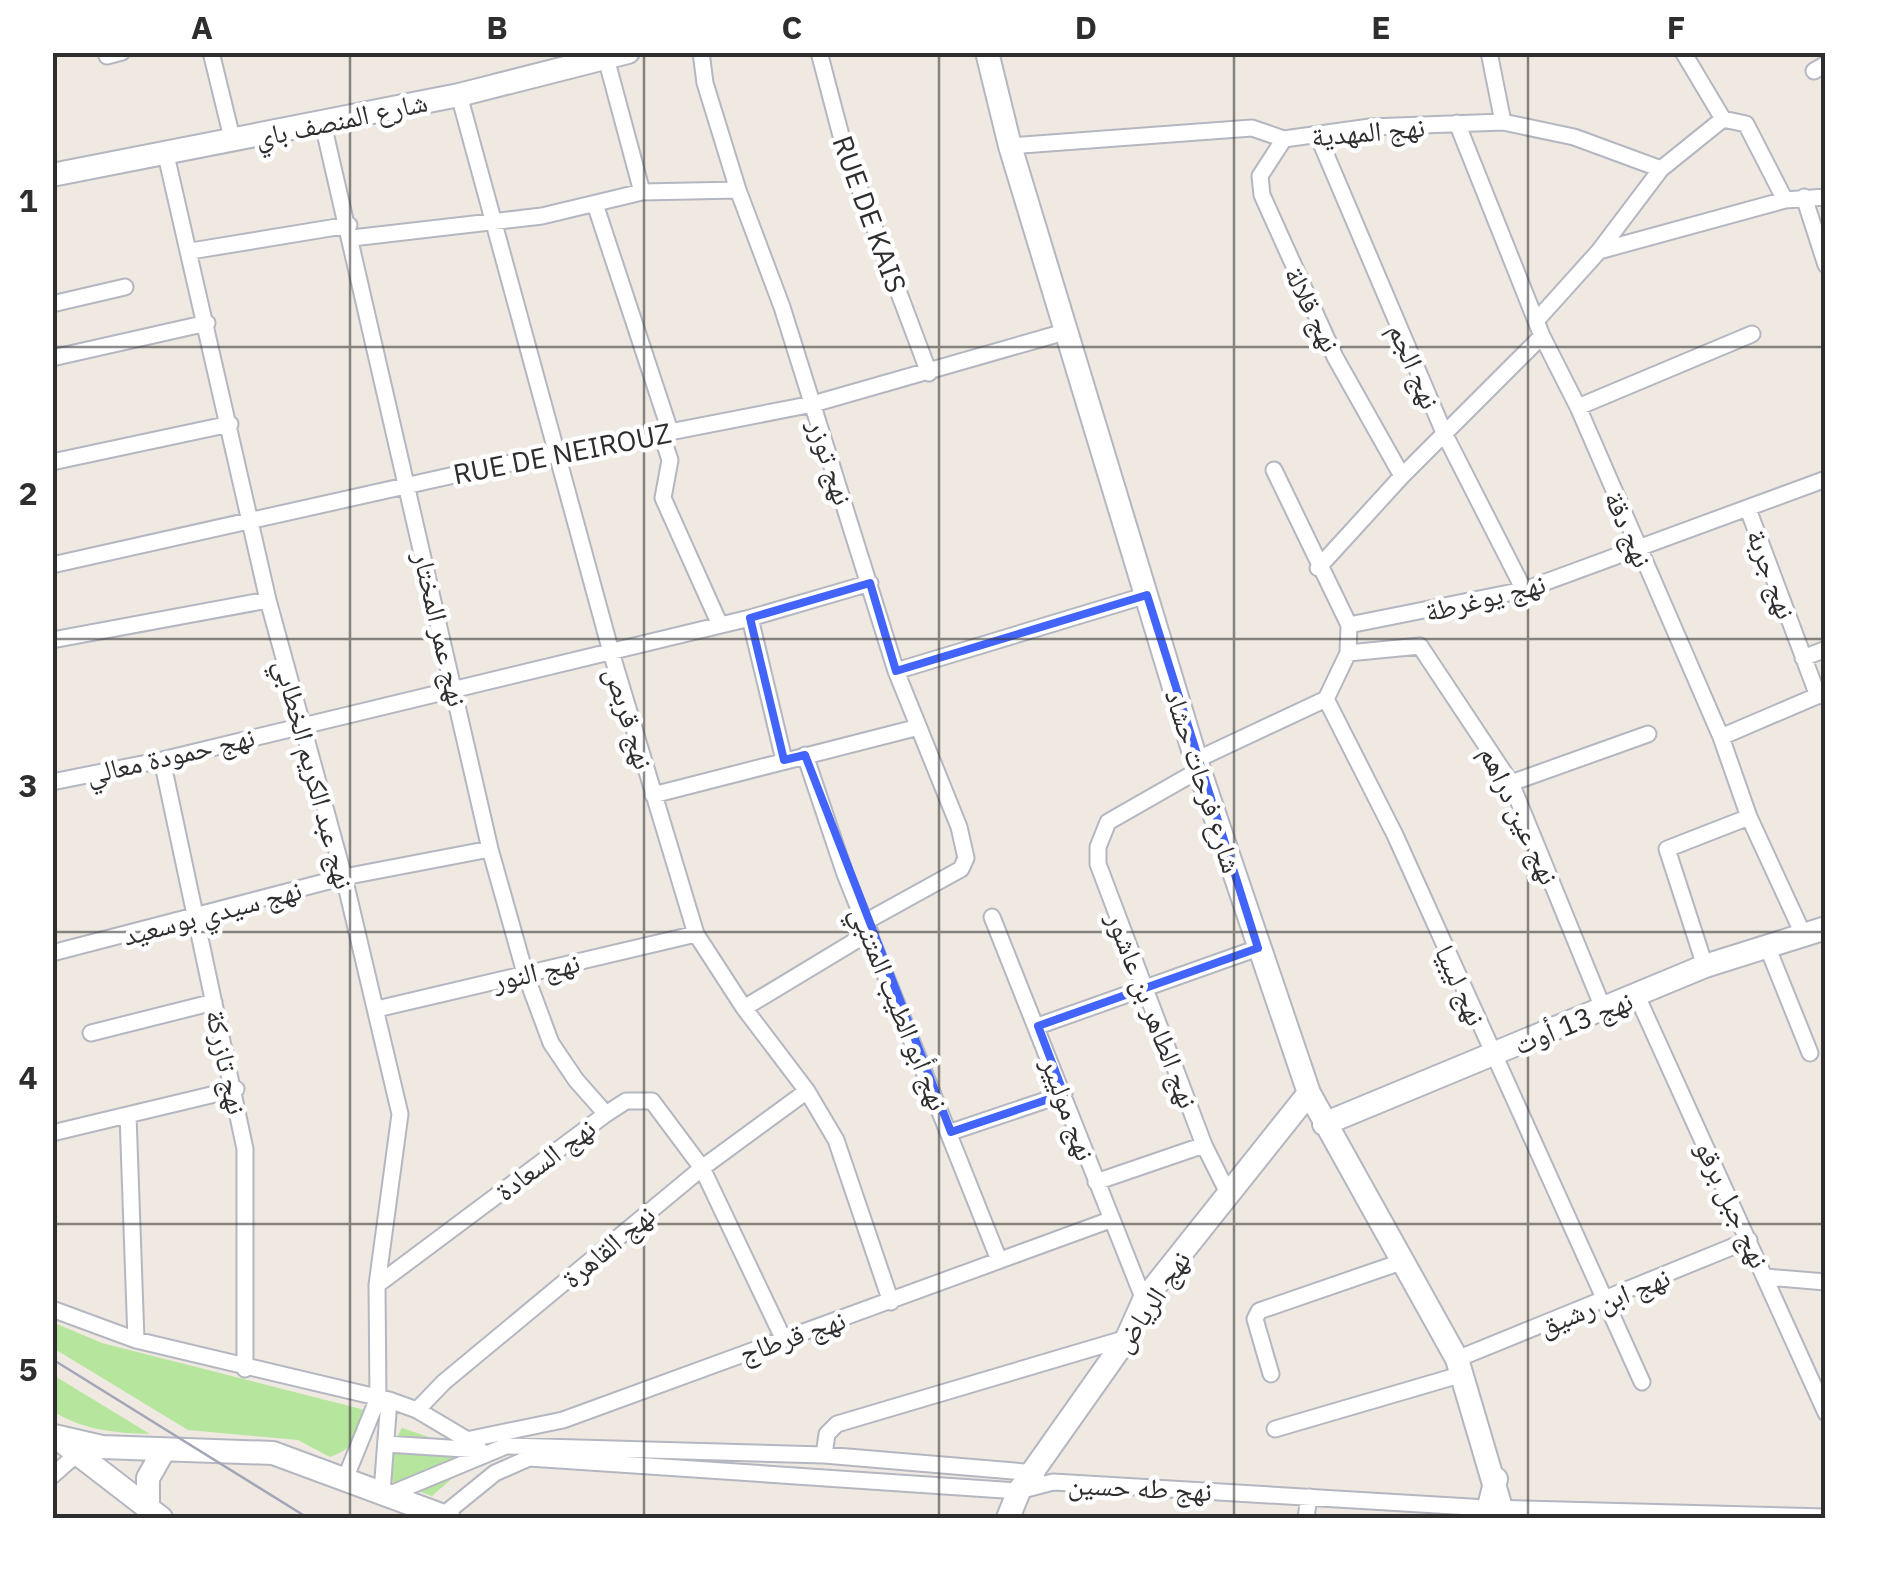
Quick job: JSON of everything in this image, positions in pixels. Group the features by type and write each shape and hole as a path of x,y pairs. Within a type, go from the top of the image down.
{"street":[{"path":"211,52 233,142"},
{"name":"نهج توزر","path":"701,52 705,83 738,190 813,404 896,671 959,827 966,858 962,869 867,927"},
{"name":"RUE DE KAIS","path":"819,52 844,147 929,374"},
{"name":"شارع فرحات حشاد","path":"986,52 1010,146 1198,765 1258,948 1309,1093 1460,1367 1496,1480 1496,1513"},
{"path":"1489,52 1504,122"},
{"path":"1683,52 1723,118 1746,124 1784,200"},
{"path":"617,55 642,192"},
{"name":"شارع المنصف باي","path":"52,175 323,124 617,55"},
{"name":"نهج قربص","path":"459,95 611,652 696,934 744,1008 807,1091 836,1140 890,1302"},
{"path":"1318,568 1539,329 1661,169 1723,118"},
{"name":"نهج المهدية","path":"1010,146 1252,128 1284,138 1370,127 1504,122 1574,137 1661,169"},
{"name":"نهج دقة","path":"1457,123 1539,329 1578,407 1635,547 1721,738 1748,817 1814,931"},
{"name":"نهج عمر المختار","path":"323,124 456,687 490,849 525,974 552,1042 606,1114"},
{"name":"نهج الجم","path":"1318,136 1444,435 1524,590"},
{"name":"نهج قلالة","path":"1284,138 1260,176 1262,195 1335,357 1402,476"},
{"name":"نهج عبد الكريم الخطابي","path":"166,155 208,322 268,600 344,876 400,1114 377,1284 385,1494"},
{"path":"191,251 350,231 496,220 642,192 738,190"},
{"path":"1804,197 1826,265"},
{"path":"1599,251 1784,200 1826,197"},
{"path":"595,204 666,432 670,460 663,498 720,625"},
{"path":"52,304 125,287"},
{"path":"52,358 208,322"},
{"name":"RUE DE NEIROUZ","path":"52,565 407,485 813,404 929,374 1068,331"},
{"path":"1578,407 1752,334"},
{"path":"52,462 230,424"},
{"path":"1198,765 1326,699 1348,653 1349,626 1274,470"},
{"name":"نهج يوغرطة","path":"1349,626 1524,590 1826,479"},
{"name":"نهج جربة","path":"1748,509 1803,658 1822,694"},
{"name":"نهج حمودة معالي","path":"52,782 162,760 611,652 870,583"},
{"path":"896,671 1147,595"},
{"path":"52,640 268,600"},
{"path":"750,618 784,760"},
{"name":"نهج عين دراهم","path":"1401,618 1511,783 1603,1008"},
{"path":"1348,653 1420,646"},
{"path":"1803,658 1826,649"},
{"path":"1721,738 1822,694"},
{"name":"نهج ليبيا","path":"1326,699 1395,835 1642,1382"},
{"path":"653,795 916,728"},
{"path":"1511,783 1648,734"},
{"name":"نهج أبو الطيب المتنبي","path":"804,755 867,927 952,1132 999,1260"},
{"name":"نهج تازركة","path":"162,760 236,1089 245,1150 245,1369"},
{"name":"نهج الطاهر بن عاشور","path":"1198,765 1108,822 1098,847 1098,864 1204,1144 1229,1195"},
{"path":"1705,966 1667,850 1748,817"},
{"name":"نهج سيدي بوسعيد","path":"52,953 344,876 490,849"},
{"name":"نهج موليير","path":"992,918 1144,1300"},
{"path":"744,1008 867,927"},
{"name":"نهج 13 أوت","path":"1324,1124 1705,966 1814,931"},
{"name":"نهج النور","path":"376,1008 696,934"},
{"path":"1767,946 1810,1053"},
{"path":"1038,1026 1258,948"},
{"name":"نهج جبل برقو","path":"1637,996 1826,1413"},
{"path":"91,1033 214,1002"},
{"path":"52,1133 236,1089"},
{"name":"نهج القاهرة","path":"417,1410 702,1168 807,1091"},
{"name":"نهج الرياض","path":"1008,1518 1019,1491 1044,1476 1127,1338 1144,1300 1309,1093"},
{"path":"952,1132 1064,1094"},
{"name":"نهج السعادة","path":"377,1284 626,1102 652,1101 702,1168"},
{"path":"128,1115 136,1340"},
{"path":"1096,1182 1204,1144"},
{"path":"702,1168 783,1338"},
{"name":"نهج قرطاج","path":"479,1448 1110,1220"},
{"name":"نهج ابن رشيق","path":"1275,1428 1460,1367 1749,1240"},
{"path":"1271,1374 1255,1320 1258,1312 1401,1262"},
{"path":"1766,1277 1826,1282"},
{"path":"52,1309 136,1340 417,1410 479,1448 495,1472"},
{"path":"824,1455 827,1434 837,1424 1127,1338"},
{"path":"345,1478 383,1399"},
{"path":"54,1436 102,1448 273,1453 446,1517 495,1472 529,1452"},
{"path":"54,1436 148,1514"},
{"path":"386,1444 506,1446 529,1452 1019,1491"},
{"path":"385,1494 479,1448"},
{"path":"148,1514 148,1478 164,1450"},
{"name":"نهج طه حسين","path":"529,1452 824,1455 1496,1513 1826,1516"},
{"path":"52,1476 78,1453"},
{"path":"1306,1518 1309,1497"}],"highlighted area":[{"path":"870,583 896,671 1147,595 1258,948 1038,1026 1064,1094 951,1132 805,755 784,760 750,618"}],"green space":[{"path":"52,1322 102,1343 365,1410 362,1427 351,1445 330,1457 298,1440 188,1430 53,1348"},
{"path":"53,1375 150,1434 99,1429 53,1411"},
{"path":"402,1428 444,1442 466,1466 432,1496 374,1475"}],"tram line":[{"path":"52,1359 308,1518"}]}
